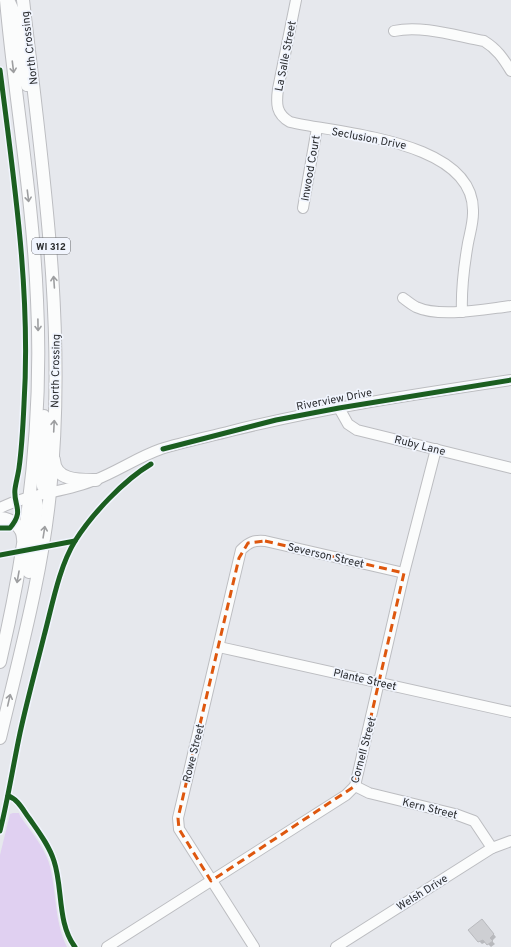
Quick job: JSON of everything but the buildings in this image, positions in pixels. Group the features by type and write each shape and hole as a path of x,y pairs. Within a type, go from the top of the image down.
{"main road":[{"name":"North Crossing","path":"0,662 14,600 31,497 35,450 38,350 34,250 10,48 7,0"},
{"path":"7,0 16,17 21,61 40,145"},
{"name":"North Crossing","path":"0,738 34,594 50,493 56,366 55,295 40,145 23,0"},
{"path":"0,18 10,48"},
{"path":"38,350 44,404 42,481 43,486 50,493"},
{"path":"53,447 54,465 59,473 74,479 96,480"},
{"path":"23,642 37,506 36,500 31,497"},
{"path":"0,518 10,521 20,529 23,534 23,544"}],"street":[{"name":"La Salle Street","path":"278,112 276,102 278,89 296,0"},
{"path":"394,31 417,29 484,41 493,46 503,57 511,71"},
{"name":"Seclusion Drive","path":"278,112 283,118 290,122 398,142 417,148 449,166 468,188 473,201 474,214 462,279 462,312"},
{"name":"Inwood Court","path":"302,208 317,128"},
{"path":"404,298 416,307 443,312 462,312 511,306"},
{"name":"Riverview Drive","path":"0,508 17,500 50,493 96,480 144,455 162,448 276,420 339,408 511,380"},
{"name":"Ruby Lane","path":"339,408 348,424 357,430 511,468"},
{"name":"Cornell Street","path":"107,947 346,795 355,786 404,573 436,449"},
{"name":"Severson Street","path":"248,543 256,540 265,541 404,573"},
{"name":"Rowe Street","path":"248,543 241,550 238,558 219,647 178,818 179,829 254,947"},
{"name":"Plante Street","path":"219,647 511,712"},
{"name":"Kern Street","path":"355,786 369,793 455,814 474,821 492,848"},
{"name":"Welsh Drive","path":"336,947 492,848 511,841"}],"highlighted area":[{"path":"265,541 404,573 355,786 211,881 179,829 178,818 239,558 248,543"}],"shaded area":[{"path":"19,813 47,857 52,874 60,927 67,947 0,947 0,855 10,814"}],"cycle path":[{"path":"0,70 20,237 26,362 22,444 15,489 18,512 17,517 10,528 0,528"},
{"path":"163,449 276,420 339,408 511,380"},
{"path":"0,831 20,733 53,600 69,551 90,520 109,498 130,479 151,464"},
{"path":"0,555 75,541"},
{"path":"8,796 12,797 20,805 43,838 52,855 59,882 65,927 69,938 75,947"}]}
